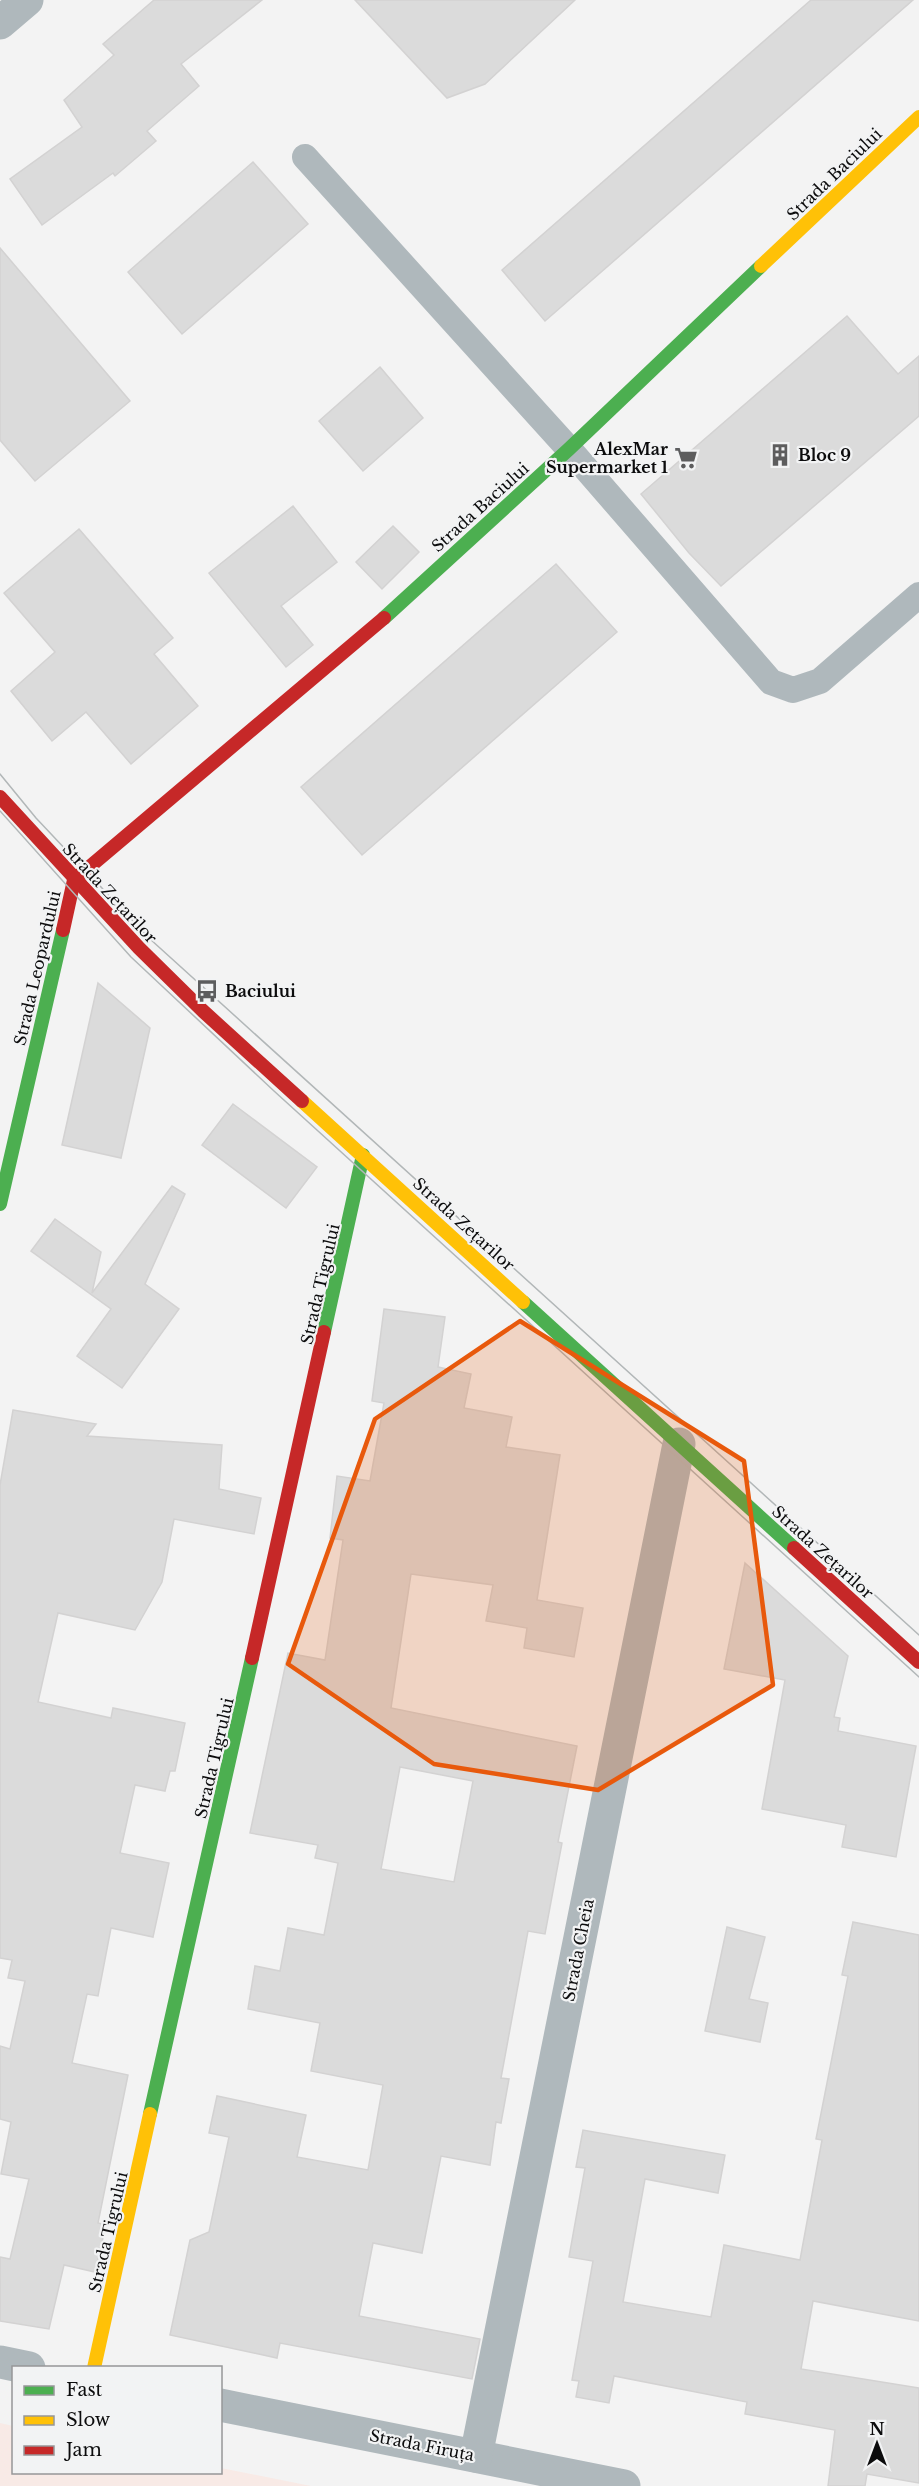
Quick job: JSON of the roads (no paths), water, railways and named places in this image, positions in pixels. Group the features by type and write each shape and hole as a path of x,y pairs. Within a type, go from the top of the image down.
{"street":[{"path":"0,23 27,0"},
{"name":"Strada Baciului","path":"74,880 345,653 569,449 919,117"},
{"name":"Strada Zețarilor","path":"0,797 74,880 203,1011 919,1662"},
{"name":"Strada Leopardului","path":"0,1204 74,880"},
{"name":"Strada Tigrului","path":"94,2366 363,1155"},
{"name":"Strada Cheia","path":"476,2456 680,1444"},
{"path":"0,2362 23,2366"},
{"name":"Strada Firuța","path":"222,2405 624,2486"}],"lane":[{"path":"305,157 569,449 771,682 793,690 820,681 919,595"}],"tram line":[{"path":"0,774 36,818 150,939 919,1635"},
{"path":"0,811 131,957 274,1091 919,1677"}],"place":[{"name":"Bloc 9","path":"780,455"},
{"name":"AlexMar Supermarket 1","path":"686,458"},
{"name":"Baciului","path":"207,991"}]}
